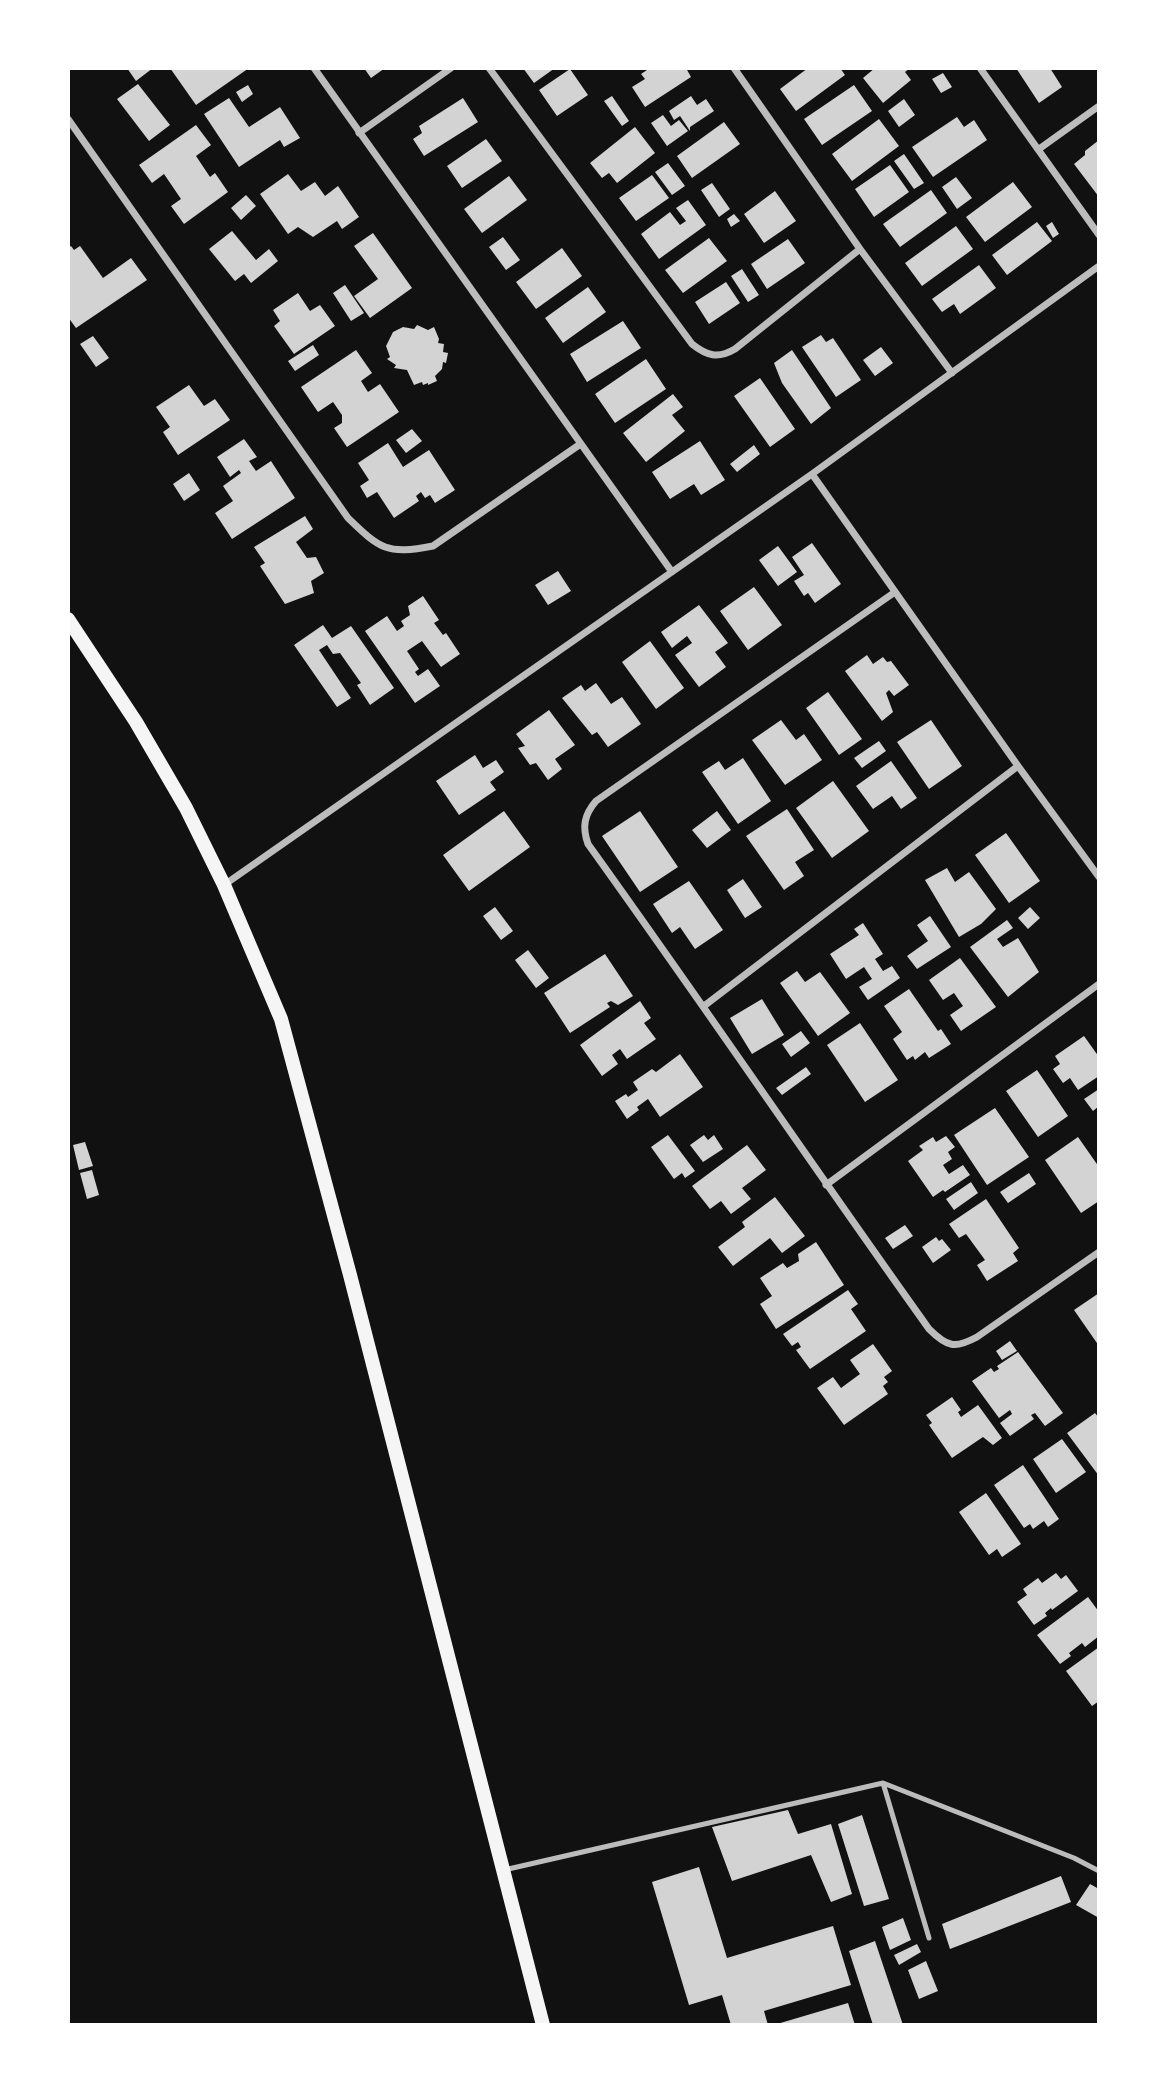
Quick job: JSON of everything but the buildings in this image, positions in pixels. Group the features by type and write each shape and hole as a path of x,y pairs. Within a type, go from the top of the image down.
{"main road":[{"path":"68,619 155,754 186,808 266,980 284,1031 350,1275 543,2025"}],"street":[{"path":"314,68 579,445 672,572"},
{"path":"359,133 451,68"},
{"path":"489,68 692,344 701,351 713,356 725,355 735,349 860,249"},
{"path":"734,68 860,249 952,373"},
{"path":"980,68 1099,234"},
{"path":"1039,149 1099,106"},
{"path":"68,120 348,518 368,538 386,549 406,552 433,547 579,445"},
{"path":"224,885 811,474 1099,266"},
{"path":"811,474 1099,877"},
{"path":"895,592 596,801 590,808 583,830 588,844 929,1329 939,1339 952,1346 977,1337 1099,1252"},
{"path":"704,1006 1018,766"},
{"path":"827,1185 1099,984"}],"lane":[{"path":"504,1870 883,1783 1074,1858 1099,1871"},
{"path":"883,1783 929,1938"}]}
